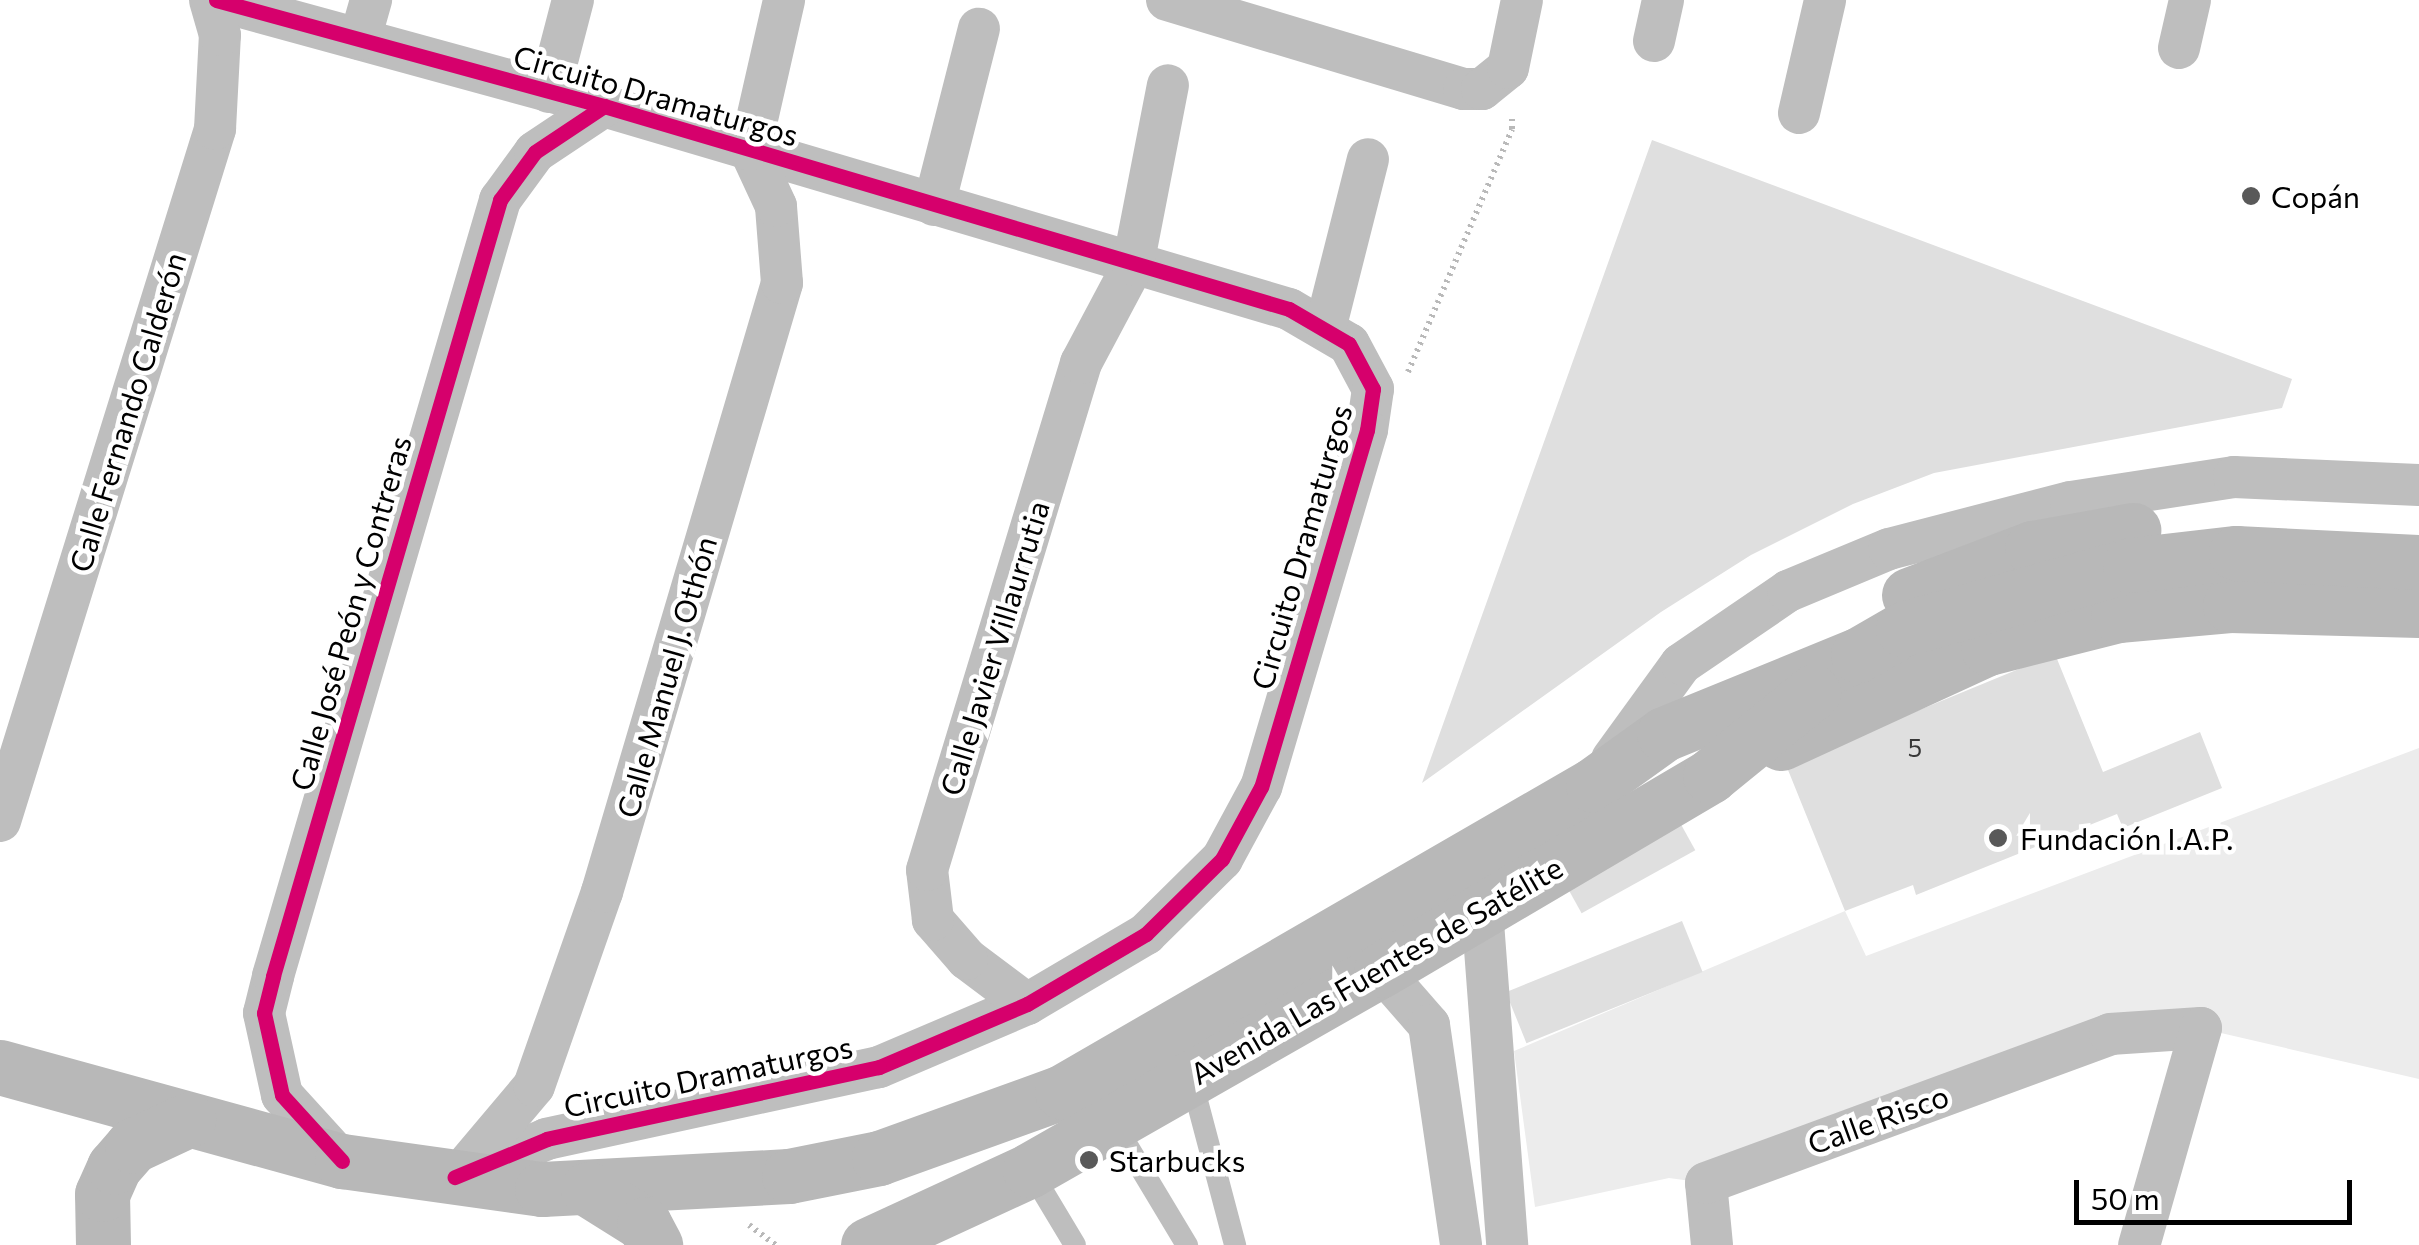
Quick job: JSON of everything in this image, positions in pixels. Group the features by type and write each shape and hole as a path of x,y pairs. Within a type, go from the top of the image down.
{"main road":[{"path":"1664,734 1783,653 1972,566 2032,548 2264,518 2419,524"},
{"name":"Avenida Las Fuentes de Satélite","path":"588,1189 789,1176 972,1128 1062,1092 1592,785 1664,734 1881,642 2130,564 2236,553 2419,562"},
{"path":"1710,776 1919,674 1988,648 2118,614 2230,605 2419,610"},
{"name":"Avenida Las Fuentes de Satélite","path":"868,1245 936,1233 1030,1170 1710,776 1881,642"},
{"name":"Circuito Dramaturgos","path":"0,1067 342,1161 588,1189"},
{"path":"103,1245 102,1194 114,1167 132,1146 188,1120"},
{"path":"588,1189 644,1224 655,1245"}],"street":[{"name":"Circuito Dramaturgos","path":"213,0 366,20 549,92 1326,325 1349,344 1374,389 1367,430 1245,823 1222,859 1146,934 1027,1004 879,1067 547,1139 455,1176"},
{"name":"Calle Fernando Calderón","path":"0,821 215,129 220,36 213,0"},
{"path":"549,92 573,0"},
{"path":"750,150 784,0"},
{"path":"1167,0 1464,89 1499,80 1508,68 1522,0"},
{"path":"1799,113 1825,0"},
{"path":"2179,48 2190,0"},
{"path":"934,205 979,29"},
{"name":"Calle Javier Villaurrutia","path":"1027,1004 967,959 933,920 927,870 1081,364 1133,265 1168,85"},
{"name":"Calle José Peón y Contreras","path":"342,1161 282,1095 264,1013 273,976 500,200 535,152 604,106"},
{"name":"Calle Manuel J. Othón","path":"455,1176 499,1134 534,1086 602,892 782,283 776,206 750,150"},
{"path":"1326,325 1368,159"},
{"name":"Avenida Las Fuentes de Satélite","path":"1592,785 1681,664 1788,591 1889,549 2072,502 2234,477 2419,485"},
{"path":"1482,909 1507,1245"},
{"path":"1381,970 1430,1025 1461,1245"},
{"name":"Calle Risco","path":"1712,1245 1706,1183 2110,1034 2201,1028 2139,1245"}],"lane":[{"path":"1192,1078 1236,1245"},
{"path":"1114,1122 1188,1245"},
{"path":"1030,1170 1075,1245"}],"path":[{"path":"1374,389 1395,386 1412,369 1512,129 1512,108 1499,80"}],"shaded area":[{"path":"2419,748 2419,1079 2182,1024 1706,1183 1669,1178 1535,1207 1514,1051 1845,911 1866,956"}],"building":[{"path":"1652,140 2292,379 2282,408 1934,473 1853,504 1751,555 1661,612 1422,783"},
{"path":"2055,654 2103,772 2200,732 2222,788 2123,828 2117,814 1916,895 1913,885 1845,911 1786,765"},
{"path":"1673,810 1695,850 1582,913 1559,873"},
{"path":"1682,921 1703,972 1526,1043 1506,992"}],"cycle path":[{"path":"216,0 604,106 1289,309 1349,344 1373,389 1367,430 1261,787 1222,859 1146,934 1027,1004 879,1067 547,1139 455,1177"},
{"path":"342,1161 282,1095 264,1013 273,976 500,200 535,152 604,106"}],"place":[{"name":"Copán","path":"2251,196"},
{"name":"Fundación I.A.P.","path":"1998,838"},
{"name":"Starbucks","path":"1089,1160"}]}
